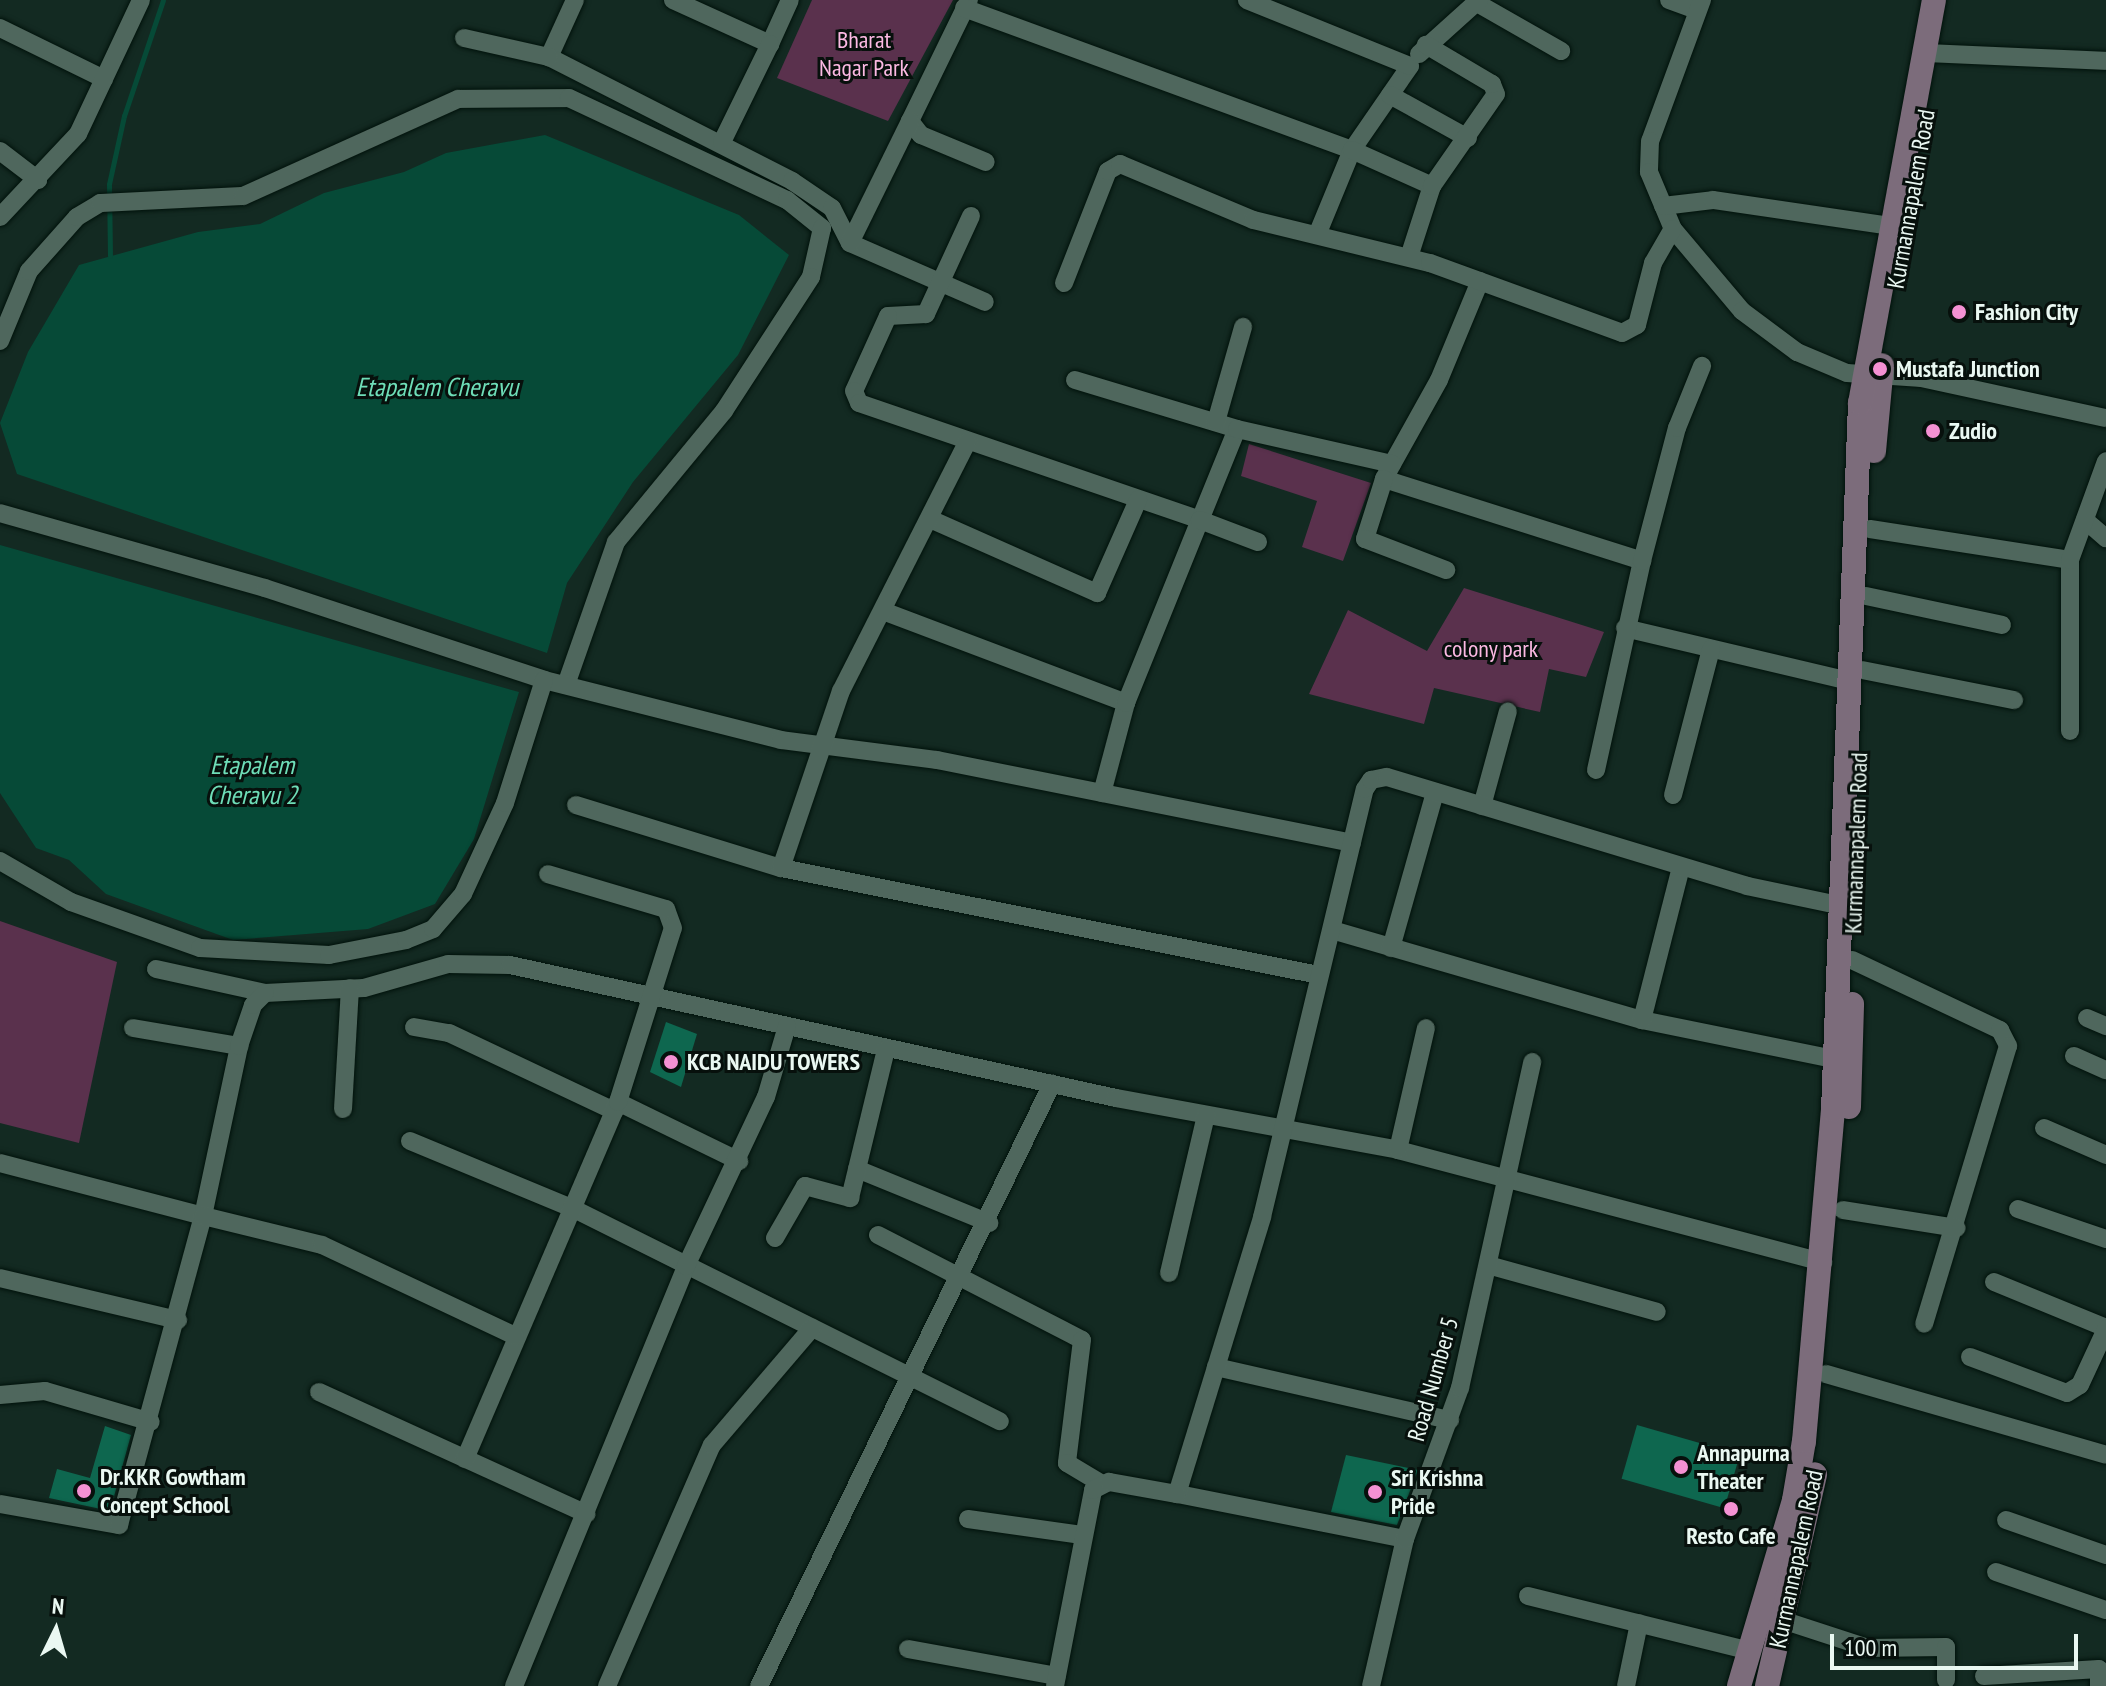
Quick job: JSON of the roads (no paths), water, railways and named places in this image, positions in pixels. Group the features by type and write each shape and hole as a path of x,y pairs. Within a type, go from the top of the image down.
{"main road":[{"path":"1739,1686 1750,1651 1774,1617 1794,1500 1823,1262 1834,1059 1838,905 1856,675 1873,375 1891,226 1931,54 1934,0"},
{"name":"Kurmannapalem Road","path":"1767,1686 1774,1617 1807,1521 1843,1210 1852,960 1856,675 1866,596 1870,529 1873,375 1931,54 1947,0"}],"street":[{"path":"0,217 78,134 141,0"},
{"path":"549,57 575,0"},
{"path":"673,0 770,44"},
{"path":"722,142 790,0"},
{"path":"1247,0 1410,66"},
{"path":"1669,0 1700,5 1650,141 1649,172 1673,229 1769,335 1824,366 1873,375 1922,378 2106,418"},
{"path":"1317,235 1352,150 1410,66 1426,45 1478,2 1561,51"},
{"path":"850,243 967,4 1352,150 1432,186"},
{"path":"0,28 104,79"},
{"path":"464,38 549,57 722,142 832,208 850,243 985,302"},
{"path":"1409,257 1432,186 1468,138 1496,88 1426,45"},
{"path":"1931,54 2106,61"},
{"path":"1390,95 1468,138"},
{"path":"0,341 29,271 77,217 100,203 243,196 458,99 569,98 800,208 822,228 811,277 724,411 616,542 566,685"},
{"path":"910,121 921,135 986,162"},
{"path":"0,151 38,180"},
{"path":"1064,283 1108,171 1120,164 1138,167 1233,213 1409,257 1627,333 1637,325 1653,263 1673,229"},
{"path":"1663,206 1713,200 1891,226"},
{"path":"971,216 926,314 888,316 855,398 864,407 1258,542"},
{"path":"1446,570 1365,539 1388,472 1439,380 1480,281"},
{"path":"1216,422 1243,327"},
{"path":"1596,770 1642,561 1677,428 1702,366"},
{"path":"1075,380 1388,472 1642,561"},
{"path":"1102,793 1126,703 1237,429"},
{"path":"781,868 841,691 968,441"},
{"path":"2070,731 2070,560 2106,461"},
{"path":"930,519 1097,593 1138,500"},
{"path":"0,513 265,588 544,680 823,747 937,760 1352,843"},
{"path":"2085,520 2106,538"},
{"path":"1870,529 2070,560"},
{"path":"1866,596 2002,625"},
{"path":"883,611 1126,703"},
{"path":"1625,628 1711,649 2014,700"},
{"path":"1673,795 1711,649"},
{"path":"0,861 71,902 200,948 329,955 406,940 433,929 463,894 505,803 544,680"},
{"path":"1482,806 1508,711"},
{"path":"1177,1494 1216,1367 1281,1128 1352,843 1371,780 1387,777 1681,867 1838,905"},
{"path":"1391,948 1435,792"},
{"path":"576,805 781,868 1319,975"},
{"path":"1642,1020 1681,867"},
{"path":"465,1459 515,1336 616,1106 655,998 672,914 548,874"},
{"path":"1332,930 1642,1020 1834,1059"},
{"path":"1852,960 2007,1038 2009,1055 1957,1228 1924,1324"},
{"path":"156,969 265,993 350,988 473,962 1052,1084 1398,1150 1508,1176 1823,1262"},
{"path":"343,1109 350,988"},
{"path":"0,1504 119,1525 178,1320 239,1046 253,1005 265,993"},
{"path":"2087,1018 2106,1026"},
{"path":"514,1686 686,1266 739,1161 787,1026"},
{"path":"414,1027 449,1033 739,1161"},
{"path":"133,1028 239,1046"},
{"path":"1398,1150 1426,1028"},
{"path":"775,1238 805,1186 850,1198 886,1049"},
{"path":"2074,1056 2106,1070"},
{"name":"Road Number 5","path":"1371,1686 1405,1539 1450,1420 1488,1265 1532,1062"},
{"path":"759,1686 909,1377 989,1223 1052,1084"},
{"path":"1169,1273 1206,1115"},
{"path":"2044,1128 2106,1155"},
{"path":"410,1141 572,1208 1000,1421"},
{"path":"0,1163 322,1245 515,1336"},
{"path":"857,1169 989,1223"},
{"path":"2018,1209 2106,1239"},
{"path":"1843,1210 1957,1228"},
{"path":"878,1235 1082,1340 1067,1463 1100,1483 1177,1494 1405,1539"},
{"path":"1488,1265 1657,1312"},
{"path":"0,1278 178,1320"},
{"path":"1970,1357 2067,1393 2080,1385 2106,1328 1994,1282"},
{"path":"607,1686 712,1445 812,1328"},
{"path":"1216,1367 1450,1420"},
{"path":"1826,1374 2106,1455"},
{"path":"0,1395 45,1391 151,1422"},
{"path":"319,1392 587,1514"},
{"path":"908,1649 1056,1681 1089,1498 1100,1483"},
{"path":"968,1519 1082,1535"},
{"path":"2006,1520 2106,1555"},
{"path":"1996,1572 2106,1610"},
{"path":"1528,1596 1750,1651"},
{"path":"1774,1617 1879,1650 1946,1647 1946,1680"},
{"path":"1626,1686 1639,1623"},
{"path":"1984,1676 2099,1669 2099,1686"}],"water":[{"name":"Etapalem Cheravu","path":"545,135 739,215 789,255 738,355 633,482 567,583 547,653 17,474 0,423 28,352 79,265 198,232 260,224 324,193 404,172 446,153"},
{"name":"Etapalem Cheravu 2","path":"0,545 519,692 474,839 435,904 368,929 233,940 106,894 69,860 36,848 0,793"}],"waterway":[{"path":"110,256 109,184 124,116 163,0"}],"place":[{"name":"Fashion City","path":"1959,312"},
{"name":"Mustafa Junction","path":"1880,369"},
{"name":"Zudio","path":"1933,431"},
{"name":"KCB NAIDU TOWERS","path":"671,1062"},
{"name":"Annapurna Theater","path":"1681,1467"},
{"name":"Dr.KKR Gowtham Concept School","path":"84,1491"},
{"name":"Sri Krishna Pride","path":"1375,1492"},
{"name":"Resto Cafe","path":"1731,1509"}],"park label":[{"name":"Bharat Nagar Park","path":"864,54"},
{"name":"colony park","path":"1491,649"}]}
